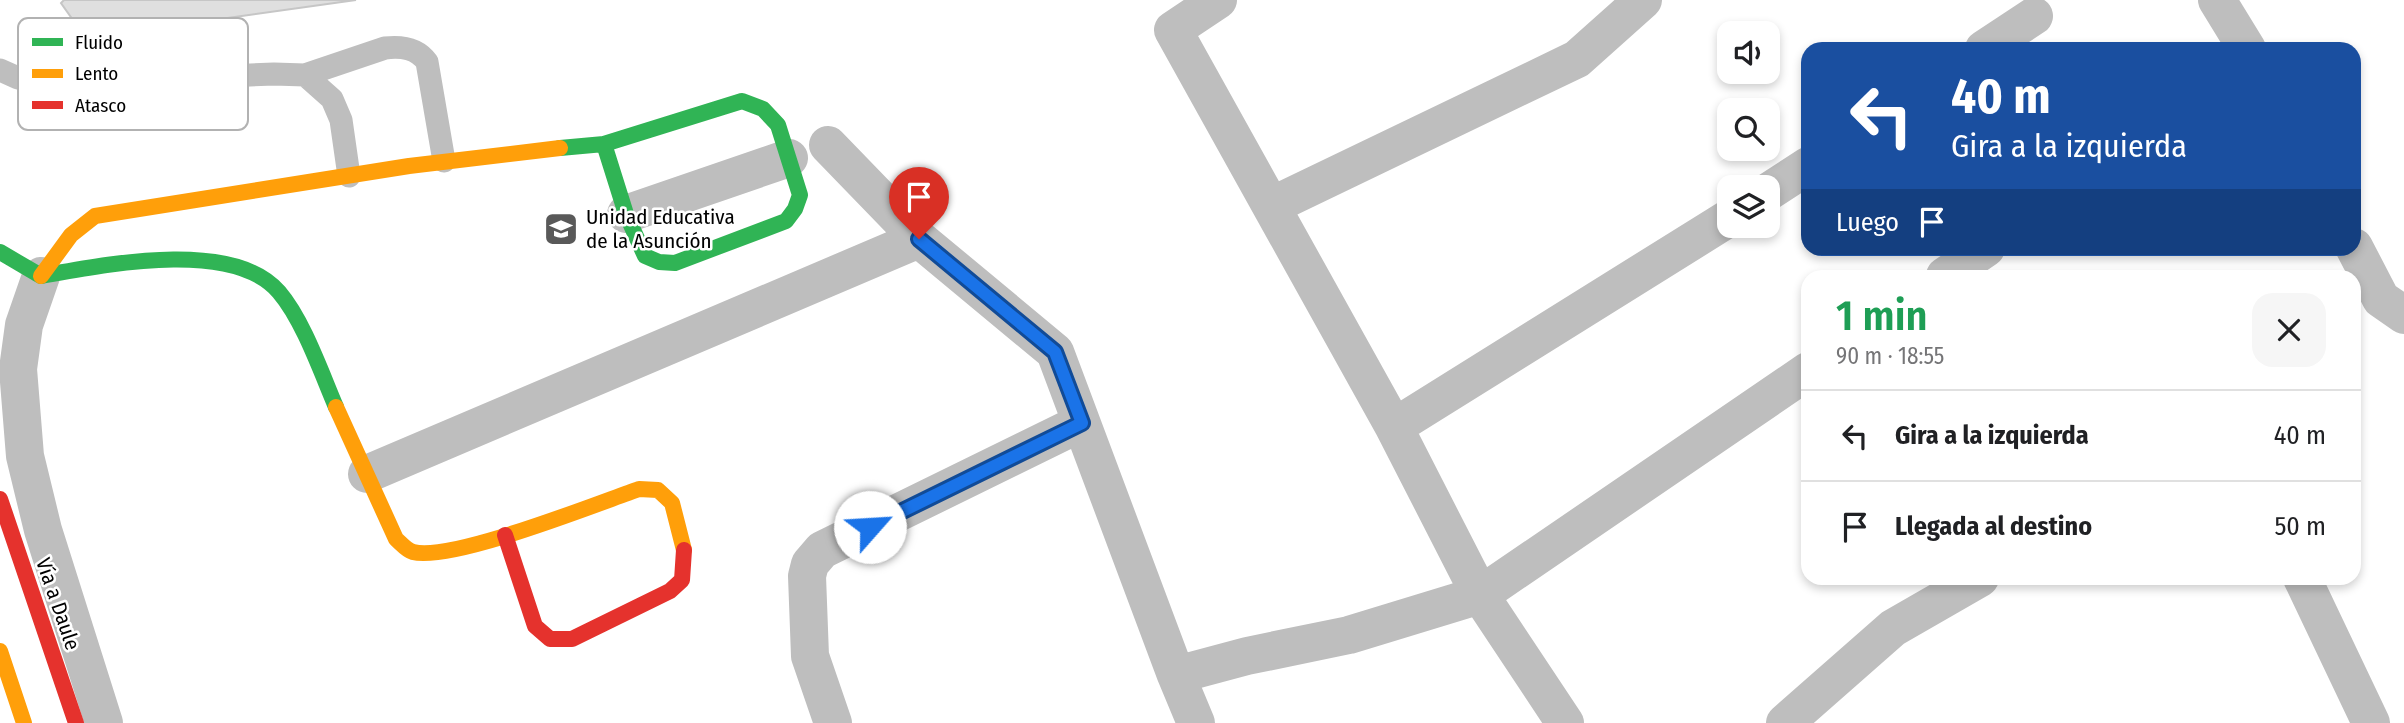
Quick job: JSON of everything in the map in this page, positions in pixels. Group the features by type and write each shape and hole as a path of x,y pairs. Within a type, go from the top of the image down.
{"street":[{"path":"1218,0 1173,30 1394,427 1480,595 1565,723"},
{"path":"1271,206 1577,59 1643,0"},
{"path":"2217,0 2243,42"},
{"path":"1995,42 2034,16"},
{"path":"104,723 43,530 25,456 18,369 23,325 41,276 69,235 95,216 444,162 604,144 742,101 763,109 778,125 800,195 795,209 786,221 675,263 659,262 645,256 626,215 604,144"},
{"path":"828,145 919,239 1055,352 1196,723"},
{"path":"626,215 789,158"},
{"path":"1780,184 1801,171"},
{"path":"1394,427 1717,225"},
{"path":"367,474 919,239"},
{"path":"0,252 41,276 116,263 202,260 231,263 256,273 277,289 291,307 396,539 411,552 429,554 505,535 639,489 658,490 671,503 685,555 682,580 670,591 572,639 550,639 535,626 505,535"},
{"path":"1954,270 1974,256"},
{"path":"2359,256 2381,299 2404,315"},
{"path":"1176,675 1247,656 1349,635 1480,595 1801,376"},
{"path":"833,723 810,656 807,576 810,564 822,550 1082,423"},
{"name":"Vía a Daule","path":"0,499 76,723"},
{"path":"1785,723 1893,628 1968,585"},
{"path":"2305,585 2371,723"},
{"path":"0,651 24,723"}],"lane":[{"path":"248,75 305,75 385,48 398,46 416,51 427,62 444,162"},
{"path":"0,70 18,78"},
{"path":"305,75 332,99 338,110 349,176"}],"building":[{"path":"64,0 356,0 228,18 72,18 61,3"}],"traffic: fast":[{"path":"560,148 604,144 742,101 763,109 778,125 800,195 795,209 786,221 675,263 659,262 645,256 626,214 604,144"},
{"path":"0,252 41,276 98,266 166,260 200,260 231,265 258,275 279,292 296,317 336,407"}],"traffic: slow":[{"path":"41,276 71,235 95,216 409,166 560,148"},
{"path":"336,407 396,539 410,551 432,553 490,540 639,489 658,490 672,503 684,550"},
{"path":"0,651 24,723"}],"traffic: jam":[{"path":"0,499 76,723"},
{"path":"505,535 535,626 550,639 572,639 670,591 682,580 684,550"}],"place":[{"name":"Unidad Educativa de la Asunción","path":"561,229"}],"route":[{"path":"870,527 1082,423 1055,352 919,239"}]}
